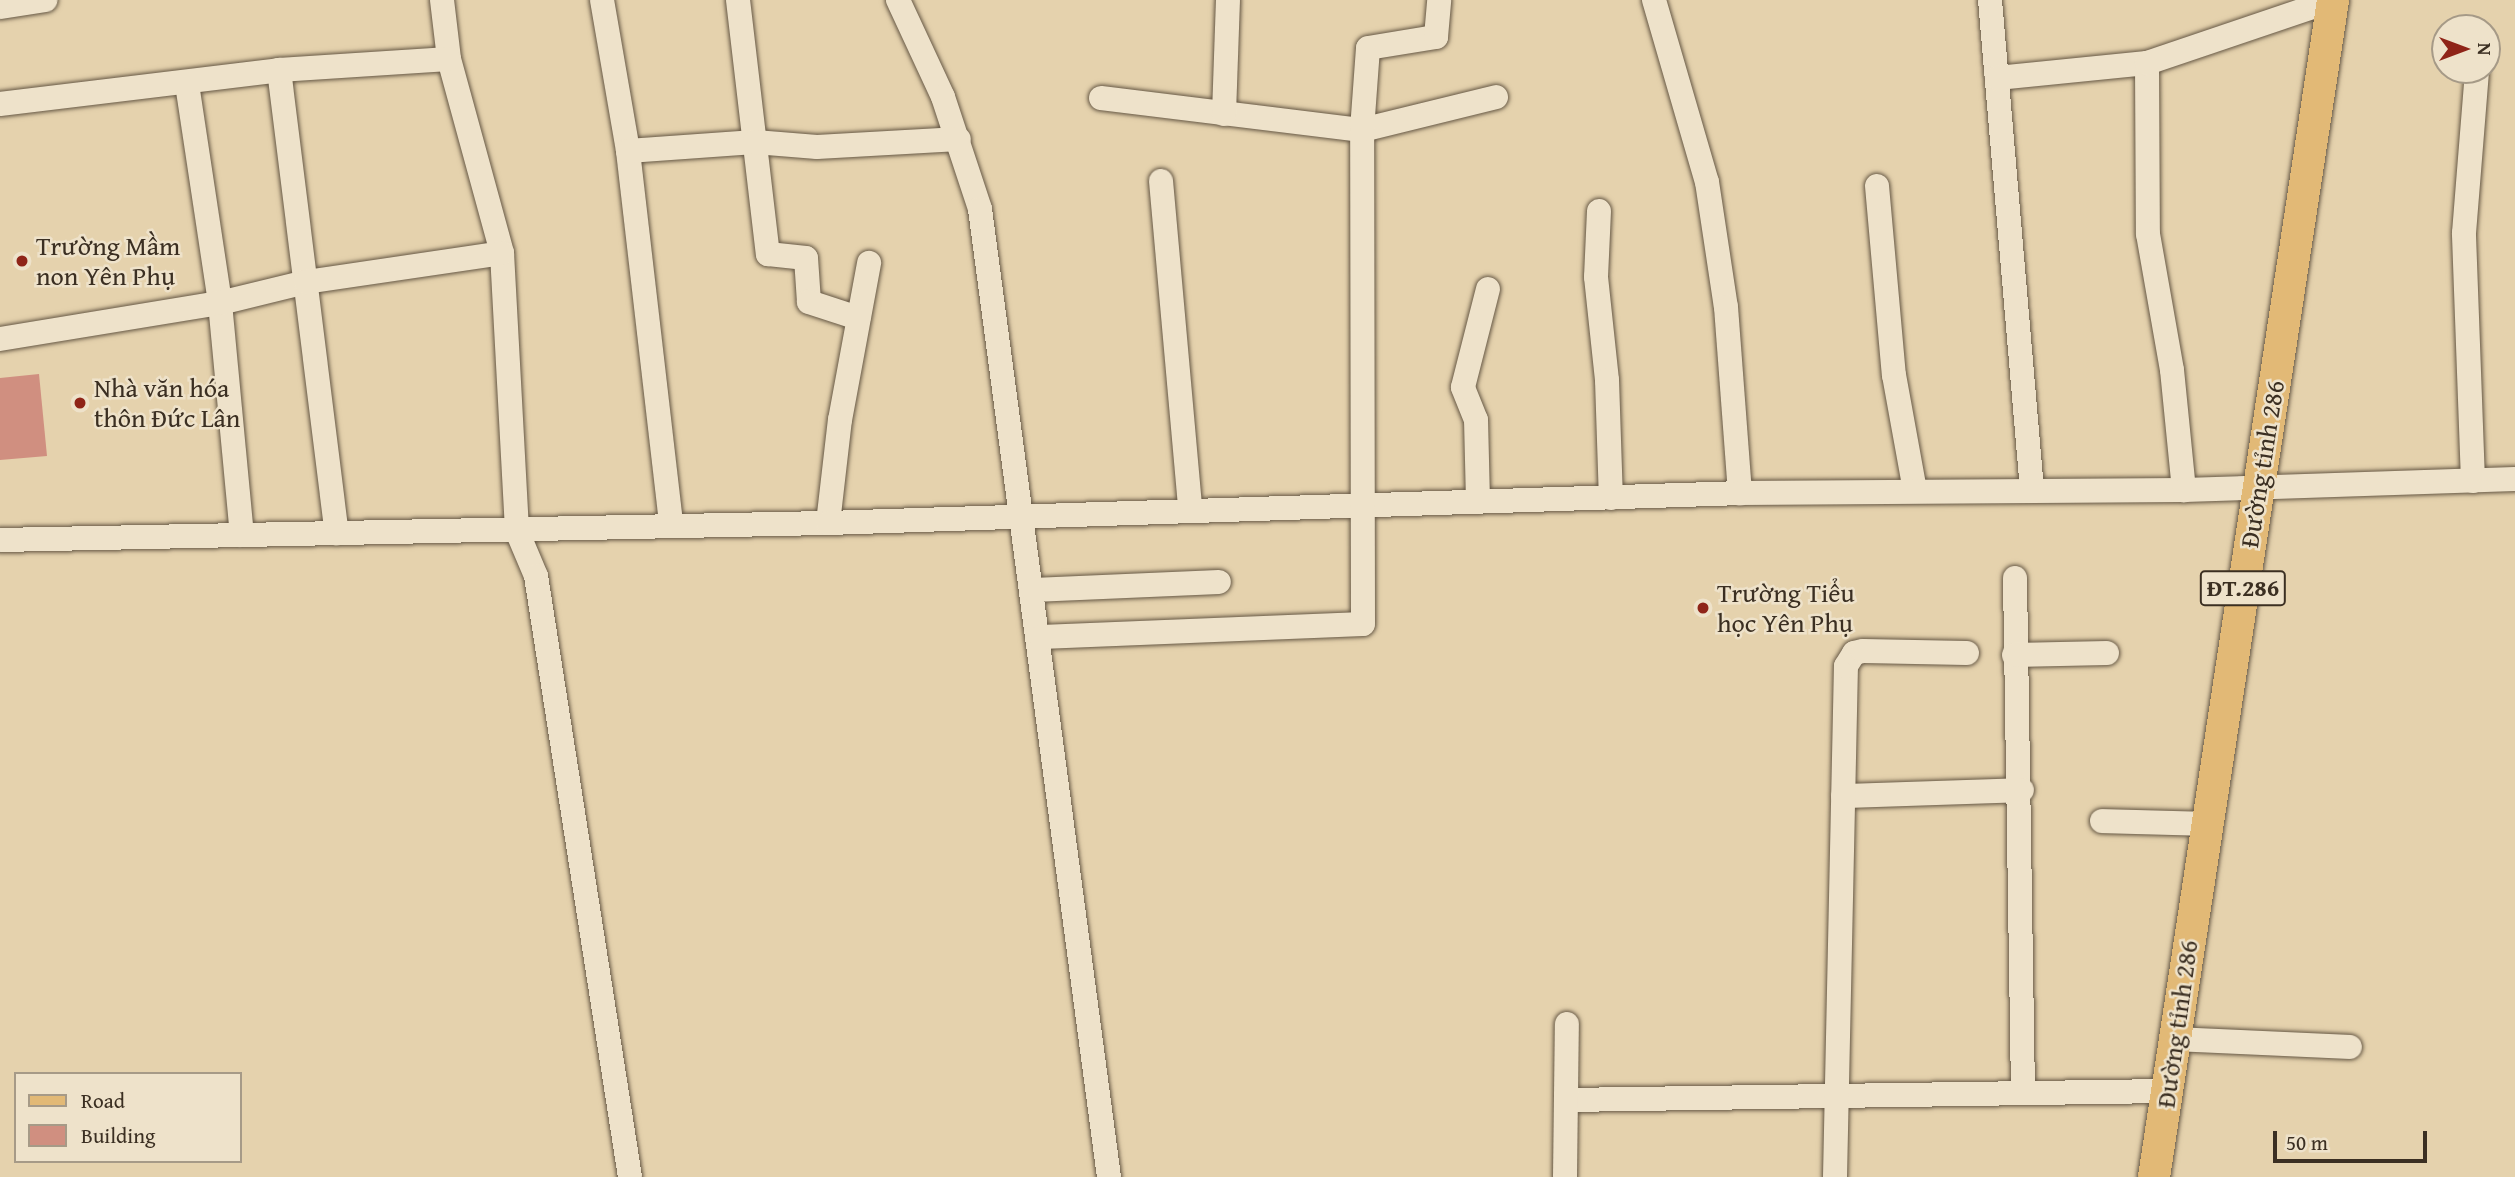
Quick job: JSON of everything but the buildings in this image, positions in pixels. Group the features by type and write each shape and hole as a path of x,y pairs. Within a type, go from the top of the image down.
{"main road":[{"name":"Đường tỉnh 286","path":"2154,1177 2333,0"}],"street":[{"path":"0,7 45,0"},
{"path":"442,0 449,59 502,253 517,531 536,576 630,1177"},
{"path":"602,0 628,151 671,524"},
{"path":"738,0 768,254 806,258 810,302 858,318"},
{"path":"898,0 959,139 981,209 1041,637 1042,676 1109,1177"},
{"path":"1224,114 1228,0"},
{"path":"1041,637 1363,624 1362,130 1368,48 1436,37 1439,0"},
{"path":"1654,0 1707,182 1726,307 1740,493"},
{"path":"1990,0 2032,489"},
{"path":"1997,78 2147,63 2333,0"},
{"path":"0,104 187,84 279,70 449,59"},
{"path":"2147,63 2148,234 2172,370 2185,490"},
{"path":"279,70 337,533"},
{"path":"187,84 220,303 242,535"},
{"path":"2473,481 2464,233 2476,84"},
{"path":"1101,98 1362,130 1496,97"},
{"path":"628,151 755,142 817,147 959,139"},
{"path":"1161,181 1190,509"},
{"path":"1877,186 1894,375 1915,490"},
{"path":"1599,211 1596,277 1611,498"},
{"path":"0,339 220,303 306,282 502,253"},
{"path":"828,523 858,318 869,263"},
{"path":"1478,501 1476,419 1463,387 1488,289"},
{"path":"0,540 517,531 671,524 828,523 1024,513 1740,493 2185,490 2515,479"},
{"path":"2015,578 2014,655 2022,790 2023,1092"},
{"path":"1033,590 1219,582"},
{"path":"1835,1177 1848,659 1863,651 1967,653"},
{"path":"2014,655 2107,653"},
{"path":"1843,796 2022,790"},
{"path":"2102,821 2207,824"},
{"path":"1565,1177 1567,1024"},
{"path":"2175,1039 2350,1047"},
{"path":"1566,1100 2168,1091"}],"place":[{"name":"Trường Mầm non Yên Phụ","path":"22,261"},
{"name":"Nhà văn hóa thôn Đức Lân","path":"80,403"},
{"name":"Trường Tiểu học Yên Phụ","path":"1703,608"}]}
